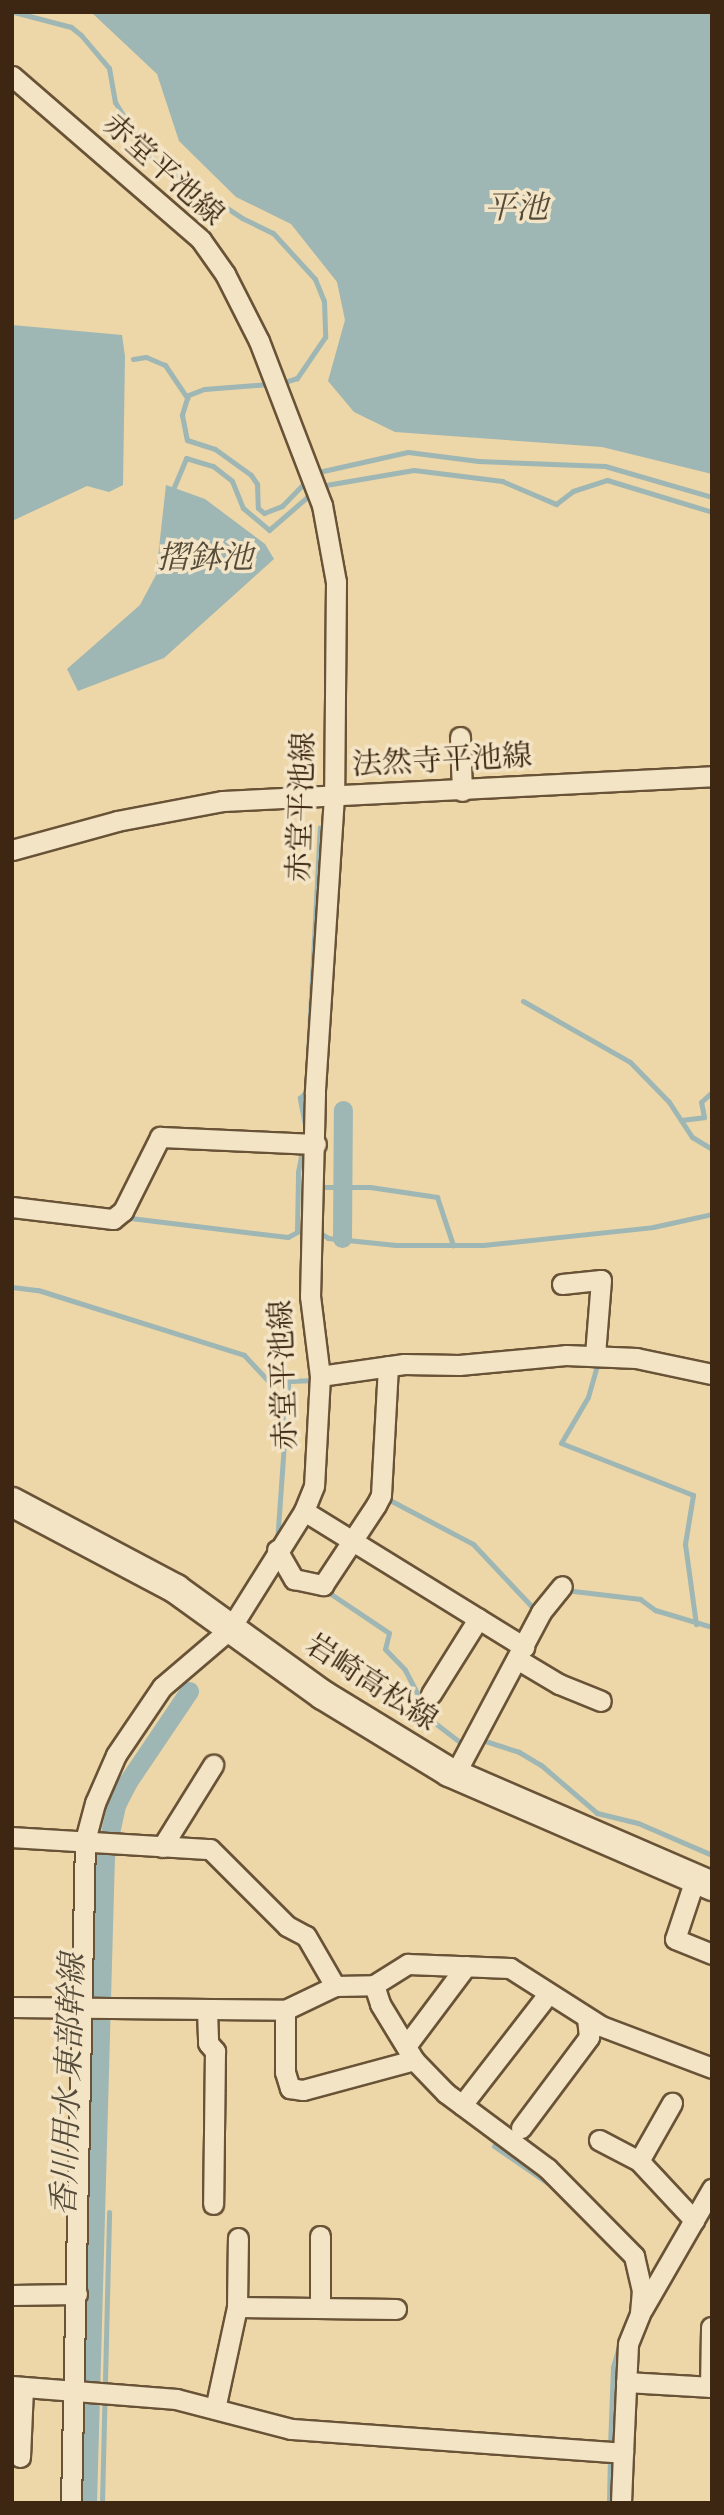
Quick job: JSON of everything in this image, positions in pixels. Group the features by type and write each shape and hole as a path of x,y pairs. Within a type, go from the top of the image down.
{"main road":[{"name":"岩崎高松線","path":"12,1502 176,1589 389,1737 455,1774 703,1882"}],"street":[{"name":"赤堂平池線","path":"12,76 201,240 225,274 259,341 322,505 333,558 334,796 316,1045 316,1144 310,1296 320,1376 318,1453 314,1486 304,1511 230,1629 162,1687 111,1767 94,1803 98,1844 96,2008 77,2294 71,2503"},
{"path":"460,737 462,791"},
{"name":"法然寺平池線","path":"12,849 187,806 712,776"},
{"path":"12,1207 113,1219 122,1211 160,1137 316,1144"},
{"path":"562,1284 601,1280 596,1355"},
{"path":"320,1376 388,1366 596,1355 712,1374"},
{"path":"278,1550 294,1579 323,1585 381,1494 388,1366"},
{"path":"304,1511 478,1619 559,1684 601,1701"},
{"path":"455,1774 520,1653 562,1586"},
{"path":"431,1694 478,1619"},
{"path":"162,1847 213,1765"},
{"path":"12,1837 210,1849 287,1926 306,1936 335,1986"},
{"path":"703,1882 675,1939 712,1954"},
{"path":"12,2007 285,2011 335,1986 374,1985 408,1964 510,1968 587,2018 712,2068"},
{"path":"285,2011 285,2072 290,2088 303,2090 410,2053 466,1966"},
{"path":"374,1985 380,2004 410,2053 462,2105 547,2168 634,2256 642,2290 640,2314"},
{"path":"462,2105 548,1994"},
{"path":"207,2010 208,2043 215,2051 213,2204"},
{"path":"521,2127 589,2037 587,2018"},
{"path":"639,2161 672,2103"},
{"path":"599,2140 639,2161 694,2220"},
{"path":"621,2503 628,2344 640,2314 712,2189"},
{"path":"320,2236 320,2308"},
{"path":"215,2409 237,2307 238,2238"},
{"path":"12,2295 77,2294"},
{"path":"237,2307 396,2309"},
{"path":"626,2382 711,2387 711,2327"},
{"path":"20,2457 18,2386 104,2391 215,2409 291,2429 623,2453"}],"water":[{"name":"平池","path":"91,12 712,12 712,474 602,447 395,432 354,412 328,381 345,320 337,282 291,224 236,197 179,141 157,74"},
{"path":"12,325 122,335 125,356 123,485 109,492 87,486 12,521"},
{"name":"摺鉢池","path":"166,485 205,499 265,544 274,559 164,658 78,691 67,669 140,605 156,575"}],"waterway":[{"path":"14,12 71,27 81,35 109,68 115,102 141,145 156,161 242,218 273,233 315,279 324,301 325,337 297,378 279,384"},
{"path":"133,359 146,357 165,365 187,398"},
{"path":"269,384 204,389 188,395 182,415 187,440 215,449 251,475 257,484 258,508 264,513 282,506 314,473 408,452 478,461 605,466 712,497"},
{"path":"171,494 186,458 213,466 232,481 243,508 269,530 320,486 414,470 502,481 556,504 573,491 607,480 712,512"},
{"path":"122,1217 288,1237 297,1232 298,1172 306,1130 300,1098 306,1092 320,827"},
{"path":"523,1001 630,1062 669,1102 692,1137 712,1149"},
{"path":"681,1120 704,1117 701,1102 712,1092"},
{"name":"香川用水 東部幹線","path":"342,1238 343,1110"},
{"path":"318,1187 370,1187 437,1197 453,1245"},
{"path":"317,1231 328,1238 396,1245 483,1245 653,1227 712,1214"},
{"path":"12,1287 38,1290 244,1355 269,1382 314,1380"},
{"path":"598,1362 588,1397 561,1443 693,1495 685,1544 696,1624"},
{"path":"277,1543 288,1384"},
{"path":"384,1497 473,1544 536,1611"},
{"path":"325,1590 389,1633 385,1649 405,1670 431,1720 465,1746"},
{"path":"565,1590 640,1599 655,1610 712,1627"},
{"name":"香川用水 東部幹線","path":"87,2503 105,1856 116,1805 127,1783 189,1691"},
{"path":"479,1739 519,1752 541,1765 597,1813 638,1823 712,1855"},
{"path":"494,2146 552,2186"},
{"path":"102,2503 109,2212"},
{"path":"610,2446 613,2367 621,2339"},
{"path":"609,2503 610,2456"}]}
